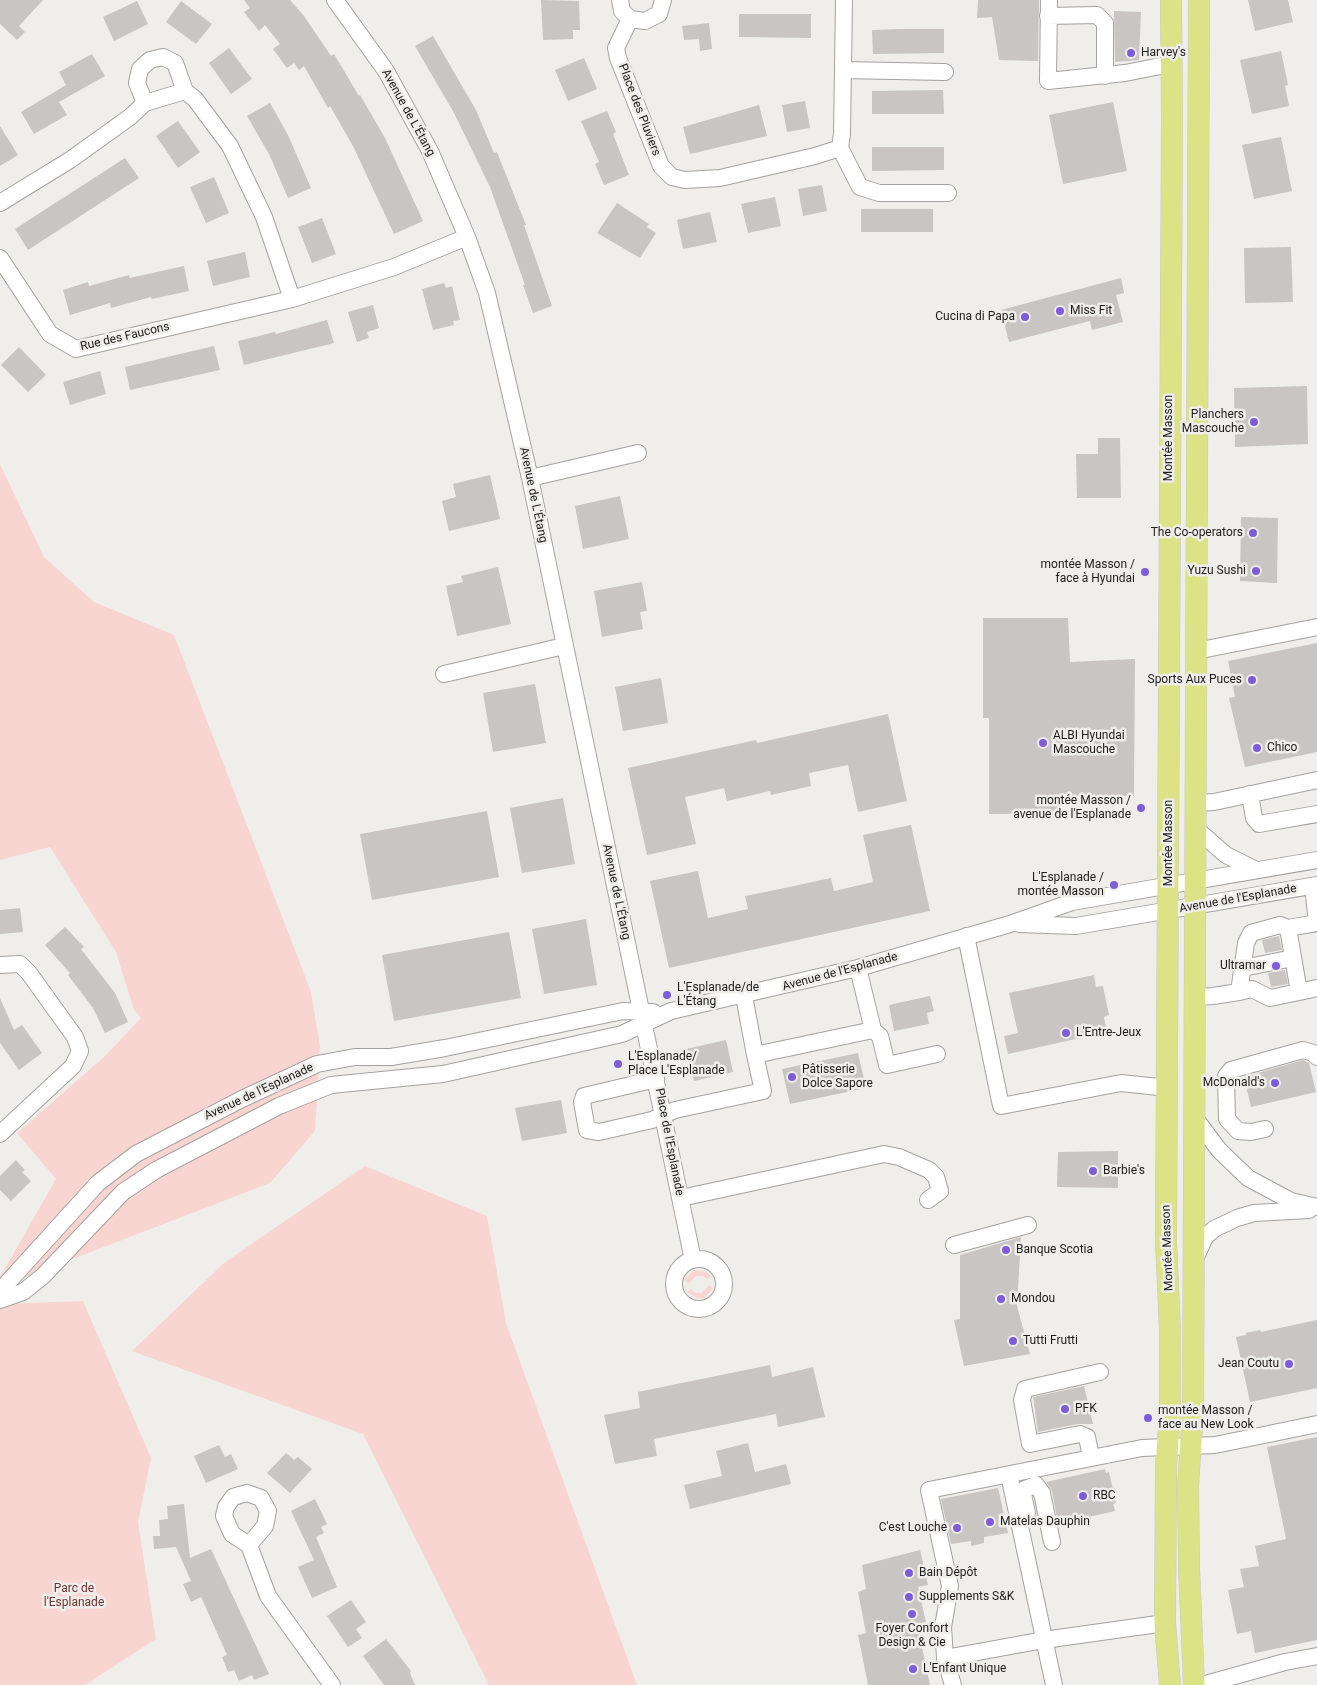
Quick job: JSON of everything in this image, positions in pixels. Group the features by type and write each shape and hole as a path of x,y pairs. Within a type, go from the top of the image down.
{"main road":[{"name":"Montée Masson","path":"1170,1685 1165,1623 1170,1346 1166,1241 1171,0"},
{"name":"Montée Masson","path":"1194,1685 1189,1568 1194,1269 1199,0"}],"street":[{"name":"Avenue de L'Étang","path":"335,0 386,71 439,169 468,237 487,293 530,478 644,1017"},
{"path":"620,0 622,11 630,19 645,21 659,14 663,0"},
{"path":"844,0 840,148 860,187 879,193 948,193"},
{"path":"1105,76 1105,23 1097,15 1049,8 1048,81 1105,76 1171,64"},
{"name":"Place des Pluviers","path":"630,19 616,48 618,58 661,166 672,177 685,180 720,178 815,156 840,148"},
{"path":"145,103 137,82 140,69 150,60 163,57 175,63 185,91 195,99 230,146 264,217 292,299"},
{"path":"843,70 945,72"},
{"path":"0,203 70,160 130,117 145,103 185,91"},
{"name":"Rue des Faucons","path":"0,258 50,334 76,349 292,299 394,267 468,237"},
{"path":"530,478 638,453"},
{"path":"1196,651 1317,626"},
{"path":"444,674 564,646"},
{"path":"1196,803 1214,802 1317,780"},
{"path":"1250,794 1254,818 1259,824 1317,814"},
{"path":"1195,828 1226,855 1256,870"},
{"name":"Avenue de l'Esplanade","path":"0,1300 23,1292 43,1276 66,1255 109,1205 123,1192 156,1170 307,1094 331,1085 444,1074 622,1034 644,1017 744,996 858,968 1010,924 1072,902 1317,860"},
{"path":"1239,992 1247,940 1251,933 1280,925 1288,928 1317,923 1315,885"},
{"name":"Avenue de l'Esplanade","path":"1010,924 1076,926 1315,885"},
{"path":"1288,928 1299,992"},
{"path":"966,936 1001,1106 1122,1083 1168,1088"},
{"path":"1242,968 1293,958"},
{"path":"0,964 20,964 29,973 75,1037 80,1051 72,1066 0,1134"},
{"path":"858,968 873,1030 880,1036 887,1065 937,1054"},
{"path":"1195,996 1213,996 1252,989 1270,998 1317,988"},
{"path":"656,1078 589,1094 582,1099 582,1107 588,1130 594,1132 652,1120 675,1110 763,1091 744,996"},
{"name":"Avenue de l'Esplanade","path":"0,1291 98,1183 136,1154 242,1099 317,1064 354,1057 391,1057 436,1050 623,1011 644,1017"},
{"name":"Place de l'Esplanade","path":"644,1017 693,1260"},
{"path":"755,1055 873,1030"},
{"path":"1265,1129 1251,1132 1238,1131 1227,1119 1226,1076 1231,1070 1303,1050 1313,1053 1317,1057"},
{"path":"1194,1118 1219,1150 1248,1178 1291,1201 1317,1208"},
{"path":"681,1198 884,1154 899,1157 929,1170 936,1177 940,1191 928,1200"},
{"path":"1194,1269 1205,1237 1229,1221 1254,1213 1317,1208"},
{"path":"954,1245 1028,1225"},
{"path":"1091,1458 1088,1437 1080,1434 1030,1444 1022,1400 1025,1388 1100,1372"},
{"path":"953,1685 945,1658 943,1627 950,1586 929,1490 1142,1448 1215,1445 1317,1424"},
{"path":"1009,1475 1054,1685"},
{"path":"1033,1546 1023,1494 1025,1488 1030,1485 1036,1485 1042,1493 1052,1542"},
{"path":"249,1545 268,1596 326,1683"},
{"path":"945,1658 1044,1640 1165,1623"},
{"path":"1202,1685 1285,1662 1317,1656"}],"green space":[{"path":"0,464 44,557 94,602 174,635 311,992 320,1046 315,1131 270,1183 0,1287 0,1277 56,1179 17,1133 104,1057 141,1018 134,1010 116,952 50,847 0,860"},
{"path":"365,1166 487,1216 506,1323 637,1685 489,1685 363,1434 132,1351 224,1263"},
{"path":"694,1270 706,1272 711,1276 707,1279 703,1276 696,1276 689,1283 684,1280"},
{"path":"709,1285 713,1288 704,1298 697,1298 687,1292 691,1289 695,1293 702,1293"},
{"name":"Parc de l'Esplanade","path":"83,1301 151,1458 138,1522 156,1639 85,1685 0,1685 0,1304"}],"building":[{"path":"0,0 43,0 19,26 25,32 17,40 0,24"},
{"path":"244,0 290,0 304,16 331,56 334,54 385,138 423,221 394,234 354,148 330,106 328,108 304,66 299,70 294,63 287,68 273,49 280,44 265,25 259,31 244,12 250,8"},
{"path":"541,0 579,1 580,30 573,30 573,39 543,40"},
{"path":"978,0 1039,0 1038,61 999,60 992,17 977,18"},
{"path":"1248,0 1288,0 1293,22 1255,31"},
{"path":"137,1 148,24 114,41 103,17"},
{"path":"181,1 212,24 196,44 166,22"},
{"path":"1114,11 1141,12 1139,60 1115,62"},
{"path":"739,14 811,14 811,38 739,37"},
{"path":"709,23 712,49 700,51 699,39 684,40 682,26"},
{"path":"944,29 944,53 873,54 872,30"},
{"path":"433,36 476,110 494,153 497,152 526,225 524,225 552,306 533,313 490,187 454,113 415,46"},
{"path":"229,48 252,79 231,94 209,63"},
{"path":"1281,51 1288,85 1285,86 1289,106 1252,114 1240,60"},
{"path":"92,54 105,76 59,102 67,115 34,134 21,112 66,85 59,72"},
{"path":"584,58 597,89 568,101 555,70"},
{"path":"943,90 944,114 872,114 872,91"},
{"path":"805,101 810,128 787,132 782,105"},
{"path":"1113,102 1127,171 1063,184 1049,115"},
{"path":"270,103 288,135 311,188 288,198 269,154 247,116"},
{"path":"759,105 767,136 690,154 683,127"},
{"path":"607,111 616,132 613,134 629,175 604,185 595,164 599,162 581,121"},
{"path":"178,121 200,152 178,168 156,136"},
{"path":"0,126 18,155 0,166"},
{"path":"1281,137 1292,191 1254,199 1242,145"},
{"path":"872,147 944,147 944,170 872,171"},
{"path":"125,158 139,178 28,250 15,229"},
{"path":"214,177 229,213 206,223 190,187"},
{"path":"822,185 827,211 803,216 798,189"},
{"path":"775,197 781,226 748,233 741,204"},
{"path":"617,203 649,224 647,227 656,233 640,258 597,233"},
{"path":"861,209 933,209 933,232 861,232"},
{"path":"710,212 717,242 683,249 677,220"},
{"path":"322,218 336,254 312,263 298,227"},
{"path":"1291,247 1293,302 1245,303 1244,248"},
{"path":"245,252 250,277 213,286 207,261"},
{"path":"184,266 189,291 152,299 151,297 111,308 110,303 70,315 63,290 88,282 89,286 129,275 130,278"},
{"path":"1121,278 1124,293 1116,295 1123,322 1092,330 1090,321 1009,342 1001,310"},
{"path":"444,283 446,288 452,286 460,320 453,321 454,325 433,330 422,289"},
{"path":"373,305 379,328 367,332 369,338 357,342 348,312"},
{"path":"327,320 334,343 244,365 238,341 275,332 276,334"},
{"path":"214,346 220,370 130,390 125,367"},
{"path":"19,347 46,375 28,392 1,365"},
{"path":"100,371 106,394 70,405 63,382"},
{"path":"1307,386 1308,444 1235,447 1234,388"},
{"path":"1098,438 1120,438 1121,498 1077,498 1076,454 1098,454"},
{"path":"490,475 500,519 449,531 442,501 456,497 453,484"},
{"path":"620,496 629,539 583,549 575,506"},
{"path":"1241,517 1278,518 1277,583 1240,581"},
{"path":"498,567 511,624 457,636 446,586 463,582 461,576"},
{"path":"642,582 647,611 640,612 643,629 602,637 594,591"},
{"path":"983,618 1068,618 1070,662 1135,659 1134,796 1061,796 1062,814 989,814 989,718 983,718"},
{"path":"1317,643 1317,752 1245,767 1229,698 1235,697 1228,661"},
{"path":"661,678 668,723 623,731 615,687"},
{"path":"535,684 546,743 493,752 483,693"},
{"path":"888,714 907,801 858,812 848,765 809,773 811,786 771,795 770,791 727,801 724,788 685,797 696,844 647,855 628,768 756,740 757,743"},
{"path":"563,798 575,864 522,873 510,808"},
{"path":"487,811 499,877 372,900 360,834"},
{"path":"911,825 930,911 669,968 650,881 698,871 708,918 748,909 745,896 831,878 834,891 873,882 863,835"},
{"path":"20,908 23,932 0,934 0,910"},
{"path":"586,919 597,985 544,994 532,929"},
{"path":"65,927 84,947 81,949 115,993 128,1022 105,1033 93,1008 68,975 70,973 45,945"},
{"path":"509,932 521,998 394,1021 382,955"},
{"path":"1279,936 1282,950 1265,953 1262,940"},
{"path":"1285,970 1288,984 1271,987 1268,973"},
{"path":"1094,975 1096,987 1103,986 1109,1015 1104,1017 1107,1032 1008,1054 1004,1036 1018,1033 1009,993"},
{"path":"930,996 934,1011 927,1013 929,1024 894,1031 889,1005"},
{"path":"0,998 14,1030 22,1025 42,1053 19,1070 0,1043"},
{"path":"726,1040 733,1072 694,1081 686,1049"},
{"path":"858,1053 866,1088 790,1104 782,1069"},
{"path":"1303,1060 1309,1063 1316,1092 1251,1107 1244,1077"},
{"path":"561,1100 567,1133 522,1141 515,1108"},
{"path":"1118,1151 1118,1188 1057,1187 1058,1152"},
{"path":"16,1160 25,1170 22,1172 31,1181 11,1201 0,1190 0,1176"},
{"path":"1021,1237 1017,1306 1030,1354 964,1366 954,1320 960,1319 960,1255"},
{"path":"1317,1320 1317,1388 1250,1402 1236,1337 1260,1330 1261,1332"},
{"path":"770,1365 772,1377 813,1367 825,1417 778,1427 776,1414 654,1439 657,1456 615,1464 604,1415 640,1408 638,1392"},
{"path":"1084,1386 1093,1424 1078,1424 1038,1432 1033,1397"},
{"path":"1317,1437 1317,1640 1255,1653 1251,1631 1237,1634 1228,1590 1244,1587 1240,1569 1259,1566 1255,1546 1286,1539 1267,1447"},
{"path":"748,1443 755,1472 786,1464 791,1484 690,1509 684,1485 722,1476 716,1451"},
{"path":"219,1445 225,1457 231,1454 238,1469 206,1483 194,1456"},
{"path":"286,1453 294,1460 298,1457 312,1469 290,1493 267,1473"},
{"path":"1105,1469 1106,1473 1109,1472 1116,1503 1113,1504 1115,1511 1058,1524 1052,1491 1046,1482"},
{"path":"998,1488 1008,1533 984,1537 984,1543 971,1546 971,1541 951,1544 941,1499"},
{"path":"315,1499 327,1524 321,1527 324,1533 316,1537 337,1587 312,1598 298,1567 314,1560 291,1511"},
{"path":"184,1504 190,1558 211,1549 269,1674 254,1680 252,1675 239,1681 234,1670 228,1672 222,1657 227,1655 201,1597 191,1602 183,1584 191,1581 176,1547 154,1549 153,1536 160,1536 159,1520 168,1519 167,1506"},
{"path":"920,1550 928,1585 918,1587 926,1622 917,1624 930,1685 868,1685 858,1635 866,1633 858,1592 866,1589 862,1565"},
{"path":"351,1600 366,1622 356,1629 362,1638 348,1647 327,1616"},
{"path":"386,1639 411,1671 410,1673 415,1685 384,1685 363,1656"}],"place":[{"name":"Harvey's","path":"1131,53"},
{"name":"Miss Fit","path":"1060,311"},
{"name":"Cucina di Papa","path":"1025,317"},
{"name":"Planchers Mascouche","path":"1254,422"},
{"name":"The Co-operators","path":"1253,533"},
{"name":"Yuzu Sushi","path":"1256,571"},
{"name":"montée Masson / face à Hyundai","path":"1145,572"},
{"name":"Sports Aux Puces","path":"1252,680"},
{"name":"ALBI Hyundai Mascouche","path":"1043,743"},
{"name":"Chico","path":"1257,748"},
{"name":"montée Masson / avenue de l'Esplanade","path":"1141,808"},
{"name":"L'Esplanade / montée Masson","path":"1114,885"},
{"name":"Ultramar","path":"1276,966"},
{"name":"L'Esplanade/de L'Étang","path":"667,995"},
{"name":"L'Entre-Jeux","path":"1066,1033"},
{"name":"L'Esplanade/ Place L'Esplanade","path":"618,1064"},
{"name":"Pâtisserie Dolce Sapore","path":"792,1077"},
{"name":"McDonald's","path":"1275,1083"},
{"name":"Barbie's","path":"1093,1171"},
{"name":"Banque Scotia","path":"1006,1250"},
{"name":"Mondou","path":"1001,1299"},
{"name":"Tutti Frutti","path":"1013,1341"},
{"name":"Jean Coutu","path":"1289,1364"},
{"name":"PFK","path":"1065,1409"},
{"name":"montée Masson / face au New Look","path":"1148,1418"},
{"name":"RBC","path":"1083,1496"},
{"name":"Matelas Dauphin","path":"990,1522"},
{"name":"C'est Louche","path":"957,1528"},
{"name":"Bain Dépôt","path":"909,1573"},
{"name":"Supplements S&K","path":"909,1597"},
{"name":"Foyer Confort Design & Cie","path":"912,1614"},
{"name":"L'Enfant Unique","path":"913,1669"}]}
